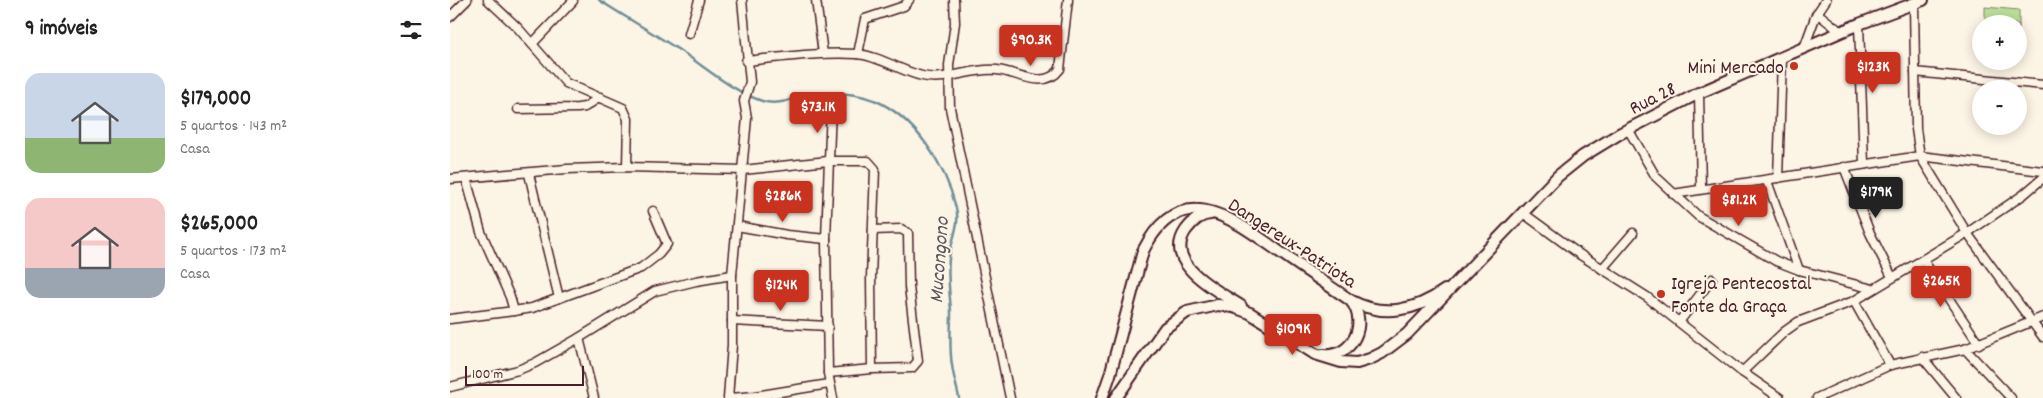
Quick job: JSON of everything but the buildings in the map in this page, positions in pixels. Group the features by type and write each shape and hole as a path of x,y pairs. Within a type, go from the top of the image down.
{"street":[{"path":"450,17 467,0"},
{"path":"488,0 532,44 566,83 619,105 626,112 628,119 628,167"},
{"path":"689,34 699,0"},
{"path":"742,0 746,61 750,82 744,101 746,118 743,170 732,275 729,398 755,396 829,384"},
{"path":"816,0 823,54"},
{"path":"858,54 865,19 904,6 909,0"},
{"path":"954,0 956,14 949,65 950,108 1010,398"},
{"path":"746,61 823,54 858,54 922,76 949,77 989,70 1009,72 1040,80 1052,77 1060,69 1068,0"},
{"path":"1804,48 1817,13 1826,0"},
{"path":"532,44 573,1"},
{"path":"1919,2 1916,129 1920,156 1967,233 2043,337"},
{"name":"Rua 28","path":"1464,276 1558,176 1582,156 1628,129 1699,93 1782,59 1859,24 1919,2"},
{"path":"1817,13 1841,32"},
{"path":"1859,24 1864,164"},
{"path":"1778,178 1782,59"},
{"path":"1916,72 2043,85"},
{"path":"1699,93 1701,189"},
{"path":"518,109 585,107 600,97"},
{"path":"831,108 826,239 828,372 833,398"},
{"path":"1628,129 1656,177 1698,216 1776,261 1800,270 1873,289"},
{"path":"1673,194 1920,156 2043,171"},
{"path":"450,179 529,174 567,169 628,167 743,170 828,161 868,161 872,164 874,170 871,278 872,368"},
{"path":"1844,167 1867,226 1892,277"},
{"path":"529,174 559,298"},
{"path":"466,178 480,232 510,297 514,311"},
{"path":"1742,372 1784,332 1798,322 1854,301 1967,233 2023,195 2043,178"},
{"path":"1767,180 1800,270"},
{"name":"Dangereux-Patriota","path":"1102,398 1110,375 1143,251 1151,234 1163,222 1178,213 1208,210 1220,214 1244,226 1350,300 1369,308 1391,311 1411,308 1439,294 1464,276"},
{"path":"450,319 532,308 641,268 659,254 667,244 653,211"},
{"path":"1523,213 1554,237 1647,297 1742,372 1780,398"},
{"path":"1220,214 1208,214 1190,224 1180,243 1181,255 1185,265 1197,276 1250,313 1314,354 1333,361 1349,363 1363,361 1382,353 1406,334 1464,276"},
{"path":"737,226 787,235 826,239"},
{"path":"828,372 872,368 912,368 918,361 909,287 908,233 900,229 872,230"},
{"path":"1602,269 1632,233"},
{"path":"1922,260 1979,344"},
{"path":"450,387 518,370 536,363 655,291 732,275"},
{"path":"1678,322 1712,279"},
{"path":"1314,354 1331,356 1341,353 1352,342 1357,333 1358,321 1356,310 1350,300"},
{"path":"1854,301 1890,365"},
{"path":"1116,398 1165,328 1187,312 1218,305 1233,306 1250,313"},
{"path":"1817,398 1890,365 1965,349 2043,317"},
{"path":"732,321 828,326"},
{"path":"579,338 594,398"},
{"path":"1965,349 2011,398"},
{"path":"1922,357 1956,398"}],"green space":[{"path":"1985,7 2019,10 2019,15 1985,15"}],"waterway":[{"name":"Mucongono","path":"599,0 677,49 714,75 752,97 769,103 775,103 814,94 852,94 874,100 889,108 903,118 915,131 927,145 945,176 957,214 948,272 951,312 951,358 959,398"}],"place":[{"name":"Mini Mercado","path":"1794,66"},
{"name":"Igreja Pentecostal Fonte da Graça","path":"1661,294"}]}
